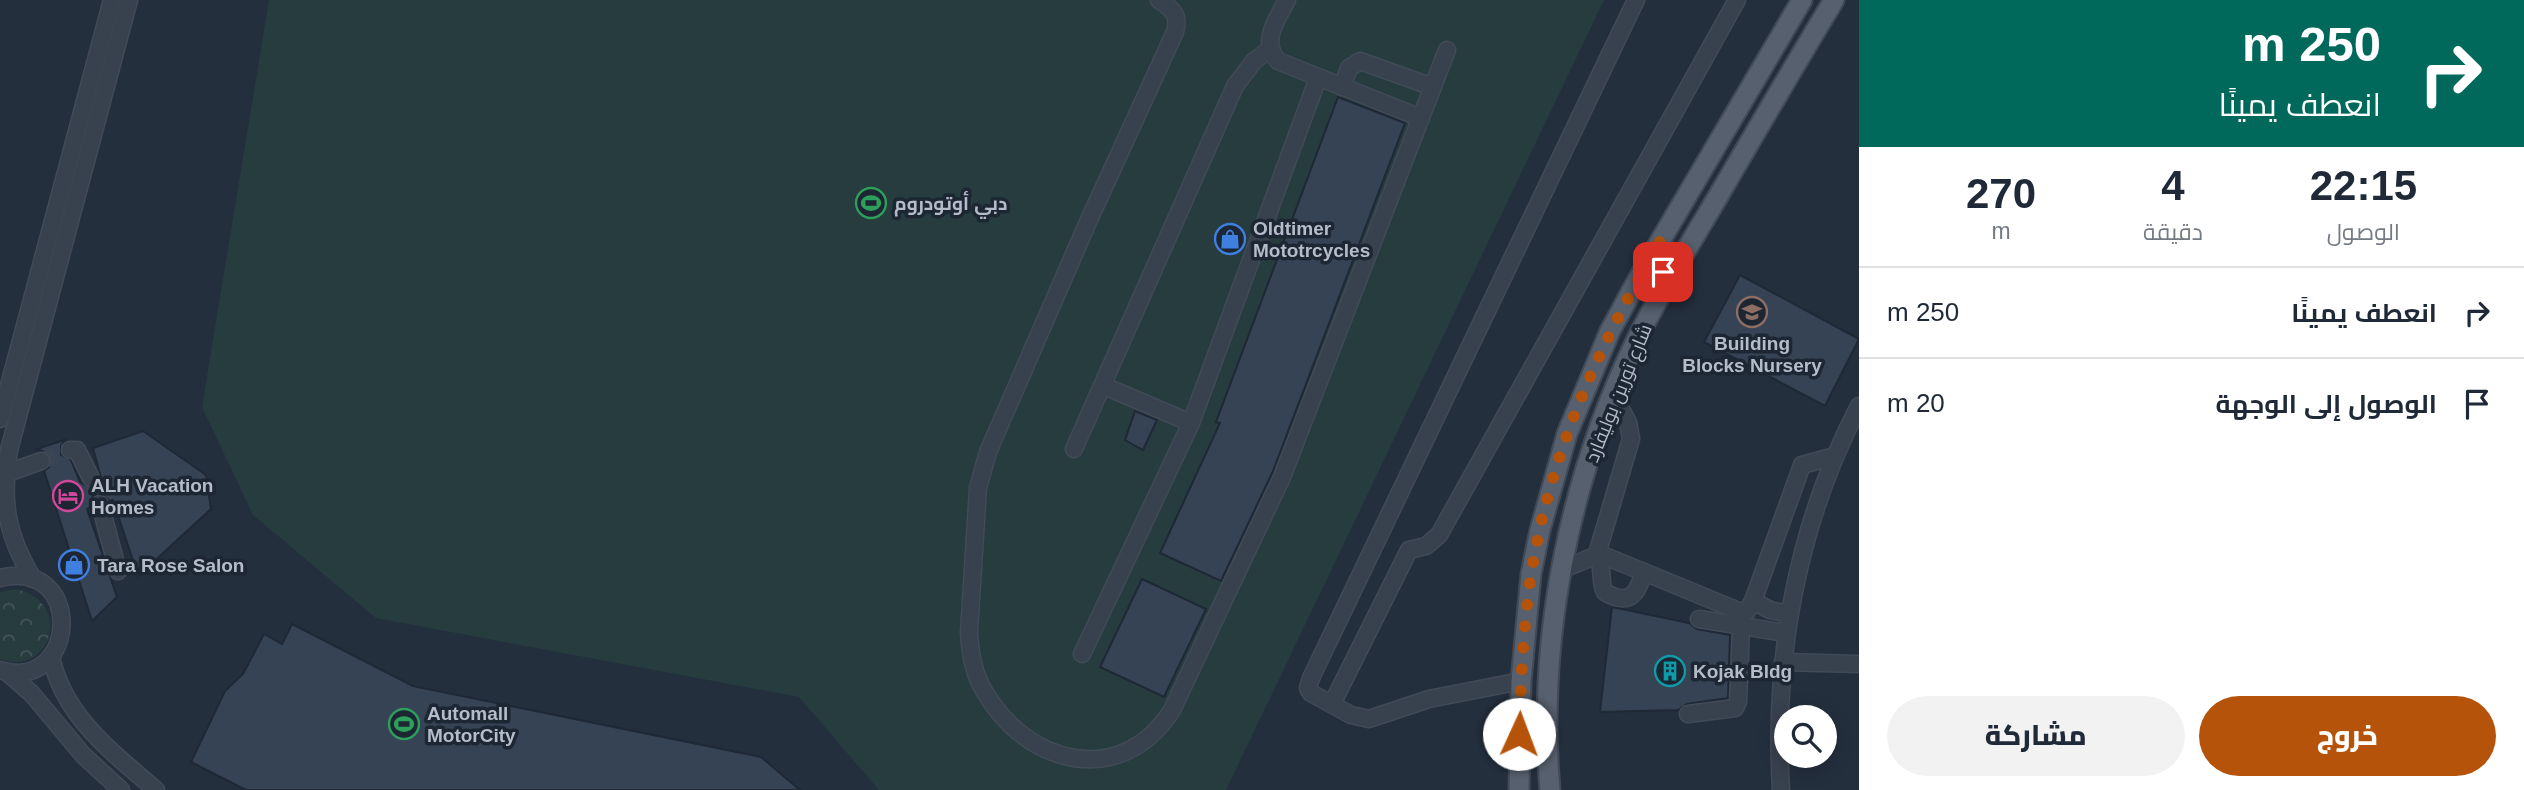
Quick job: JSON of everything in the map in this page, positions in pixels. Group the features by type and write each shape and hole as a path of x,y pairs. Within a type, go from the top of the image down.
{"main road":[{"name":"شارع تورين بوليفارد","path":"1550,790 1548,685 1551,640 1573,520 1586,472 1613,395 1635,343 1674,271 1835,0"},
{"name":"شارع تورين بوليفارد","path":"1519,790 1521,681 1531,574 1561,455 1583,392 1610,331 1797,8"},
{"path":"1797,8 1807,22 1808,44"},
{"path":"1662,238 1659,268 1663,272 1674,271"}],"street":[{"path":"0,419 112,0"},
{"path":"4,671 23,672 38,667 51,656 59,644 63,629 63,617 53,594 33,579 9,529 5,503 5,474 45,309 129,0"},
{"path":"1159,0 1176,13 1178,19 1175,32 1088,222 983,464 978,488 969,632 975,671 983,689 1018,733 1034,746 1053,754 1084,761 1114,758 1142,744 1164,723 1172,710 1282,477 1447,50"},
{"path":"1287,0 1270,34 1270,49 1278,61 1421,118"},
{"path":"1521,681 1429,699 1369,719 1351,715 1311,693 1308,688 1636,0"},
{"path":"1332,704 1409,550 1426,546 1439,536 1737,0"},
{"path":"1074,449 1236,86 1254,61 1270,49"},
{"path":"1342,87 1349,68 1360,61 1433,87"},
{"path":"1082,654 1191,424 1318,78"},
{"path":"1104,386 1191,424"},
{"path":"1613,395 1628,422 1631,439 1598,554 1603,589 1607,594 1624,599 1633,596 1644,572"},
{"path":"1781,790 1779,729 1789,614 1806,536 1835,456 1859,406"},
{"path":"70,450 77,450 91,478"},
{"path":"1563,569 1598,554 1741,612 1747,611 1802,465 1835,456"},
{"path":"5,474 41,461"},
{"path":"100,504 118,570"},
{"path":"0,578 12,576 33,579"},
{"path":"1752,601 1770,610 1789,614"},
{"path":"1699,619 1786,634"},
{"path":"1688,714 1735,708 1738,702 1741,627"},
{"path":"51,656 63,693 77,715 100,741 156,790"},
{"path":"1783,662 1858,664"},
{"path":"4,671 32,694 83,755 121,790"}],"green space":[{"name":"دبي أوتودروم","path":"269,0 1604,0 1226,790 879,790 799,697 376,618 253,515 202,407"},
{"path":"15,589 34,596 45,608 50,621 49,636 43,648 32,658 18,662 0,659 0,592"}],"building":[{"path":"1338,97 1405,123 1273,471 1221,581 1160,553 1220,423 1216,422"},
{"path":"1740,275 1859,339 1825,406 1704,342"},
{"path":"1135,411 1157,420 1143,450 1125,440"},
{"path":"143,431 206,475 211,509 138,576 113,500 110,501 102,494 93,496 90,508 87,509 117,597 92,621 44,471 49,467 51,458 37,449 67,439 61,445 61,455 71,460 80,482 91,488 99,484 101,478 93,448"},
{"path":"1142,579 1206,609 1164,697 1100,667"},
{"name":"Kojak Bldg","path":"1612,607 1689,623 1697,629 1730,635 1728,698 1687,704 1678,710 1600,712"},
{"name":"Automall MotorCity","path":"292,624 413,686 761,757 800,790 246,790 191,762 225,691 243,674 264,634 282,644"}],"tunnel":[{"path":"41,461 70,450"},
{"path":"91,478 100,504"}],"place":[{"name":"دبي أوتودروم","path":"871,203"},
{"name":"Oldtimer Mototrcycles","path":"1230,239"},
{"name":"Building Blocks Nursery","path":"1752,312"},
{"name":"ALH Vacation Homes","path":"68,496"},
{"name":"Tara Rose Salon","path":"74,565"},
{"name":"Kojak Bldg","path":"1670,671"},
{"name":"Automall MotorCity","path":"404,724"}],"route":[{"path":"1519,734 1531,574 1540,530 1567,435 1610,331 1662,238 1657,263 1663,272"}]}
